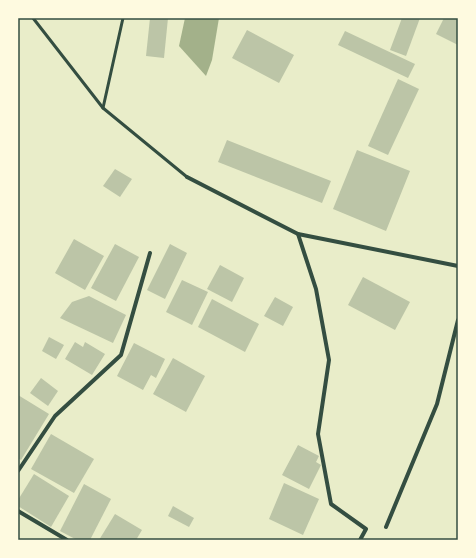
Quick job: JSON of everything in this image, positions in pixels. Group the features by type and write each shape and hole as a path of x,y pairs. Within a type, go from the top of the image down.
{"street":[{"path":"188,177 298,234 458,266"},
{"path":"298,234 316,289 329,360 318,434 330,504 366,529 360,540"},
{"path":"18,471 55,416 121,355 150,253"},
{"path":"386,527 437,404 458,320"},
{"path":"18,511 67,540"}],"lane":[{"path":"33,18 103,108 188,177"},
{"path":"103,108 123,18"}],"shaded area":[{"path":"185,18 219,18 212,60 206,76 179,46"}],"building":[{"path":"150,18 168,18 164,58 146,56"},
{"path":"402,18 420,18 406,56 390,50"},
{"path":"444,18 458,18 458,45 436,34"},
{"path":"247,30 294,55 279,83 232,58"},
{"path":"345,31 415,64 408,78 338,45"},
{"path":"398,79 419,89 388,155 368,146"},
{"path":"227,140 331,181 322,203 218,162"},
{"path":"357,150 410,171 386,231 333,209"},
{"path":"115,169 132,179 120,197 103,186"},
{"path":"74,239 104,256 85,290 55,273"},
{"path":"115,244 139,257 116,301 91,288"},
{"path":"170,244 187,253 165,299 147,290"},
{"path":"220,265 244,278 232,302 207,289"},
{"path":"363,277 410,302 395,330 348,305"},
{"path":"182,280 208,292 192,325 166,312"},
{"path":"89,296 126,315 113,343 60,318 72,302"},
{"path":"275,297 293,307 283,326 264,316"},
{"path":"212,299 259,324 245,352 198,327"},
{"path":"49,337 64,345 56,359 42,351"},
{"path":"75,342 83,347 85,342 105,354 92,375 65,359"},
{"path":"134,343 165,359 156,378 151,375 143,390 117,376"},
{"path":"173,358 205,376 186,412 153,394"},
{"path":"41,378 58,391 48,406 30,393"},
{"path":"18,395 49,414 21,460 18,458"},
{"path":"51,434 94,459 74,493 31,469"},
{"path":"298,445 319,456 316,462 321,465 309,489 282,475"},
{"path":"34,474 69,496 51,527 18,506 18,500"},
{"path":"284,483 319,499 303,535 269,519"},
{"path":"84,484 111,499 90,540 77,540 60,531"},
{"path":"173,506 194,518 189,527 168,516"},
{"path":"115,514 142,530 136,540 99,540"}]}
